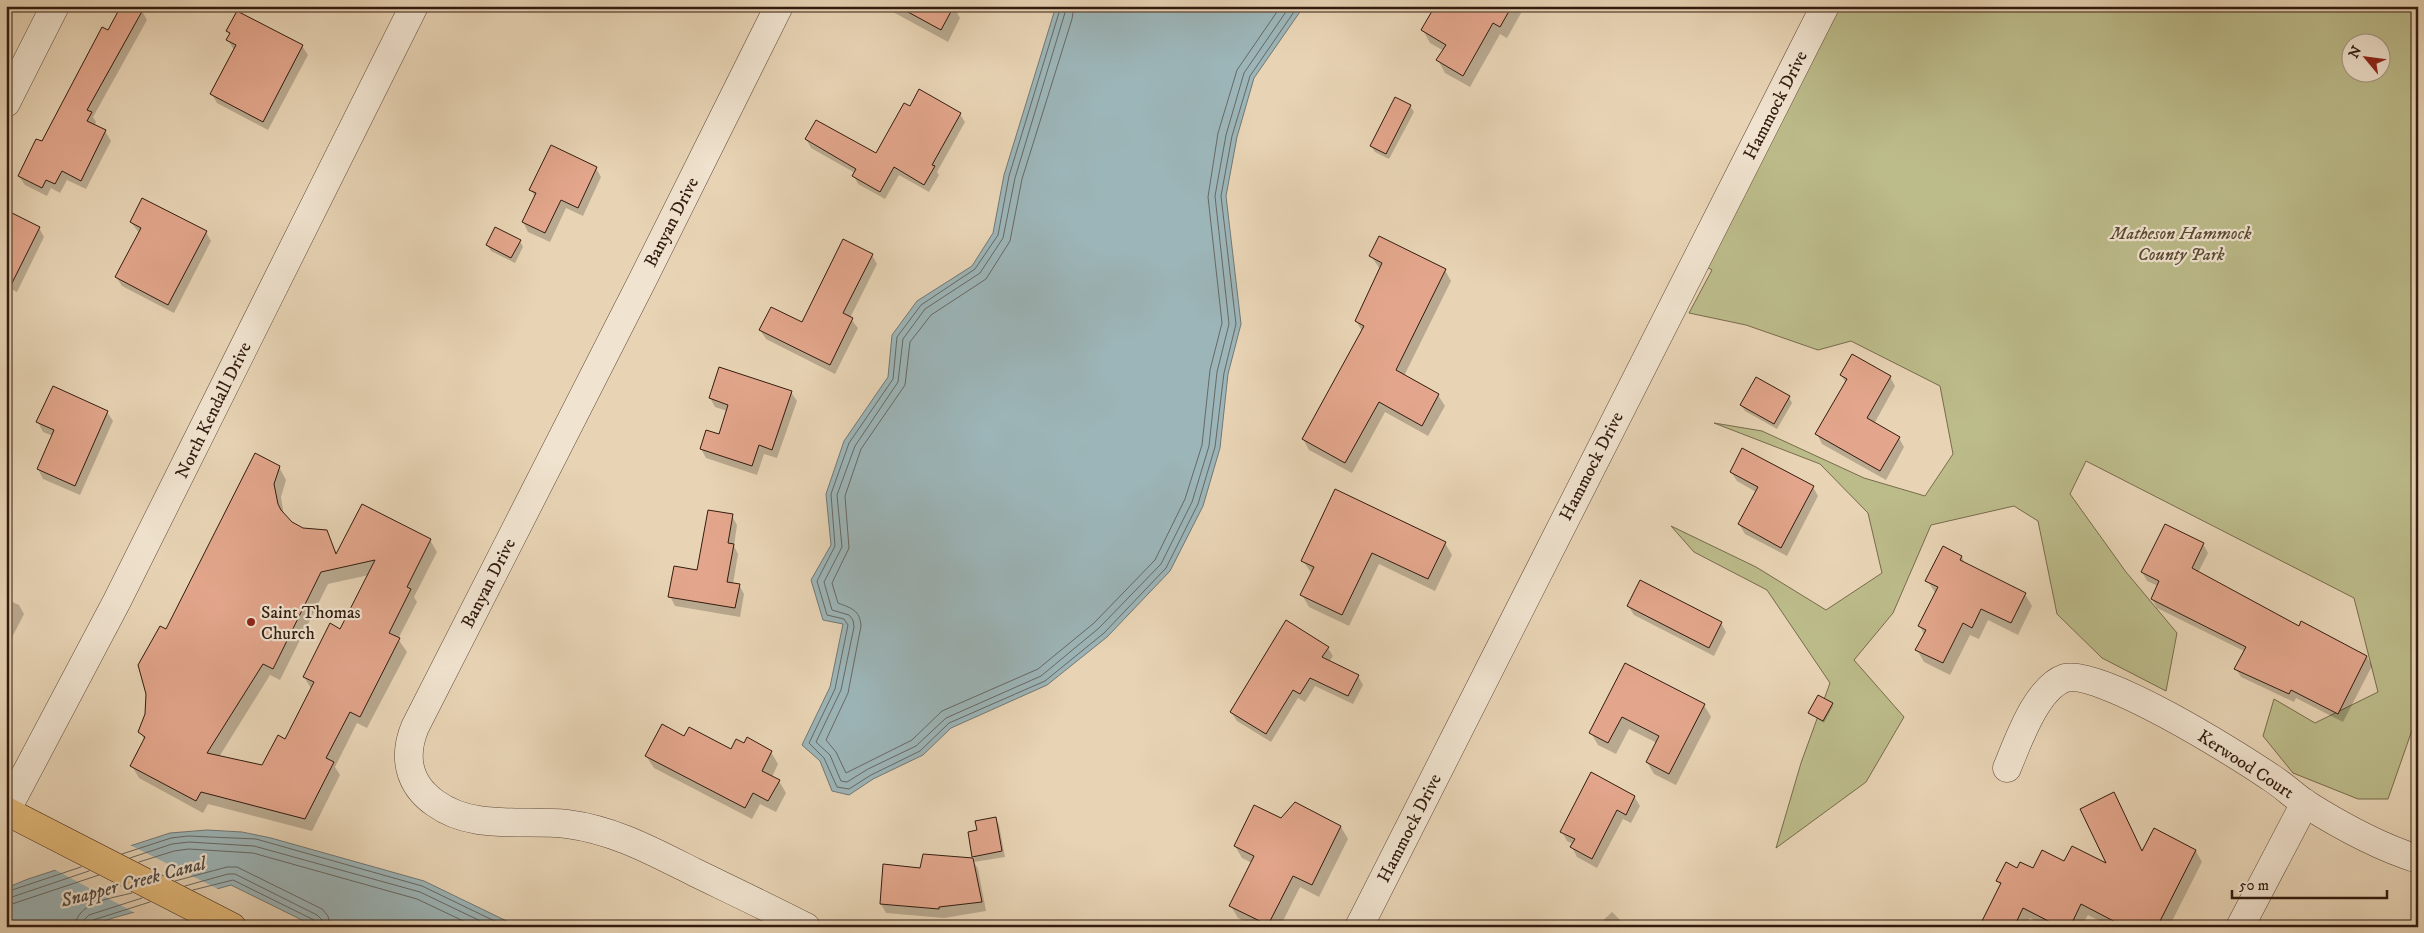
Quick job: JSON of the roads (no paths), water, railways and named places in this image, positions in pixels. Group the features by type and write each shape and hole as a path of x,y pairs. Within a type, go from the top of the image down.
{"main road":[{"path":"6,811 232,927"}],"street":[{"path":"6,103 55,6"},
{"name":"North Kendall Drive","path":"6,811 117,601 414,6"},
{"name":"Banyan Drive","path":"779,6 415,726 409,743 408,758 411,773 420,789 438,805 455,814 496,823 544,822 605,831 637,844 806,927"},
{"name":"Hammock Drive","path":"1359,927 1825,6"},
{"name":"Kerwood Court","path":"2007,768 2024,728 2044,695 2058,682 2072,677 2085,678 2102,684 2182,723 2232,751 2305,803 2387,848 2418,859"},
{"path":"2240,927 2305,803"}],"water":[{"path":"1056,6 1304,6 1254,78 1237,137 1226,196 1241,324 1228,374 1220,448 1203,506 1170,571 1107,637 1047,685 951,728 923,755 873,779 849,795 832,791 820,761 802,745 830,687 843,624 823,620 811,580 831,545 826,494 844,441 888,377 892,335 917,301 972,266 993,233 1004,175"},
{"name":"Snapper Creek Canal","path":"207,830 242,832 271,838 424,881 519,927 316,927 231,885 113,918 88,927 6,927 6,888 28,879 170,833"}],"place":[{"name":"Saint Thomas Church","path":"251,622"}],"park label":[{"name":"Matheson Hammock County Park","path":"2181,243"}]}
